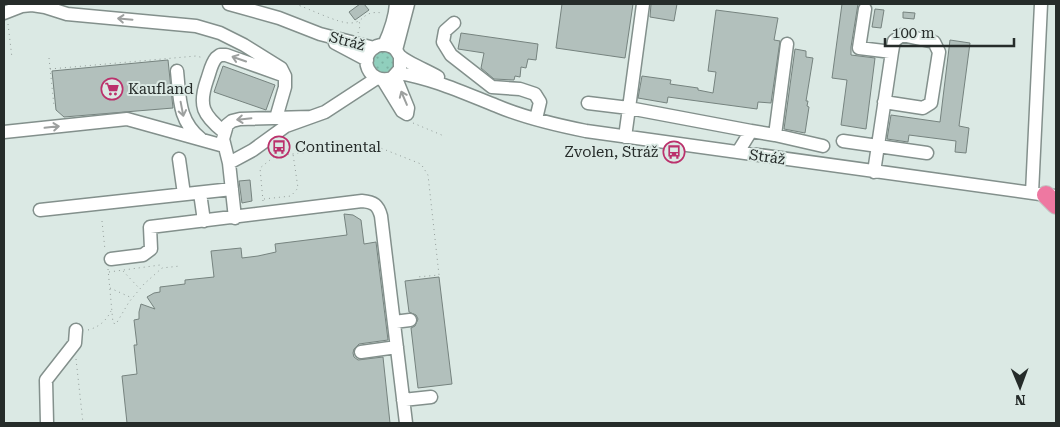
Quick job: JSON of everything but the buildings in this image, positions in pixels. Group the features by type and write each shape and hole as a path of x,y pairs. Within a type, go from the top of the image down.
{"street":[{"name":"Stráž","path":"229,4 279,18 320,34 392,47 398,53 482,100"},
{"path":"379,46 390,32 396,4"},
{"path":"229,164 253,150 286,126 325,112 388,77 401,65 398,53 408,4"},
{"path":"625,137 643,4"},
{"path":"1041,4 1048,198"},
{"path":"5,18 22,6 32,5 79,16 152,21 210,29 231,38 281,68 285,76 285,87 276,118"},
{"path":"865,9 859,48 892,52"},
{"path":"454,23 444,31 443,42 451,55 492,87 520,89 535,94 540,102 536,119"},
{"name":"Stráž","path":"320,34 367,64 371,74 388,77 419,76 504,109 572,128 1048,198"},
{"path":"874,172 877,146 884,102 892,52 894,41 902,35 934,42 939,52 931,103 923,108 884,102"},
{"path":"775,135 787,44"},
{"name":"Stráž","path":"367,64 370,52 379,46"},
{"path":"224,132 208,118 202,103 204,88 216,58 220,55 226,55 285,76"},
{"path":"342,101 367,64"},
{"path":"177,71 184,118 192,132 203,140"},
{"path":"388,77 402,111 407,114"},
{"path":"588,103 629,108 775,135 823,146"},
{"path":"235,218 229,164 224,146 224,132 227,125 232,120 245,118 310,117"},
{"path":"4,132 127,119 224,146"},
{"path":"738,152 751,131"},
{"path":"843,141 927,153"},
{"path":"179,160 184,194"},
{"path":"40,210 232,189"},
{"path":"203,192 206,221"},
{"path":"108,259 143,255 150,248 152,240 150,227 362,201 371,202 378,207 381,216 406,423"},
{"path":"394,322 410,320"},
{"path":"47,423 46,380 75,343 81,330"},
{"path":"361,352 397,347"},
{"path":"403,400 431,397"}],"path":[{"path":"295,4 344,22 352,23 370,12 383,13"},
{"path":"5,18 10,32 12,58"},
{"path":"355,38 360,26 359,20"},
{"path":"50,69 201,57"},
{"path":"49,58 54,106"},
{"path":"407,114 413,124 444,136"},
{"path":"264,207 260,168 275,156 373,145 421,164 428,175 439,275 417,277"},
{"path":"263,199 291,196 298,188 294,154"},
{"path":"102,221 108,259 114,323 116,324 132,298 162,268 180,266"},
{"path":"108,272 160,265 162,268"},
{"path":"122,270 140,289"},
{"path":"110,288 132,298"},
{"path":"81,330 100,325 108,318 112,310"},
{"path":"75,352 83,423"}],"green space":[{"path":"379,50 389,50 396,57 393,71 384,75 372,67 372,57"}],"place":[{"name":"Kaufland","path":"112,89"},
{"name":"Continental","path":"279,147"},
{"name":"Zvolen, Stráž","path":"674,152"}]}
